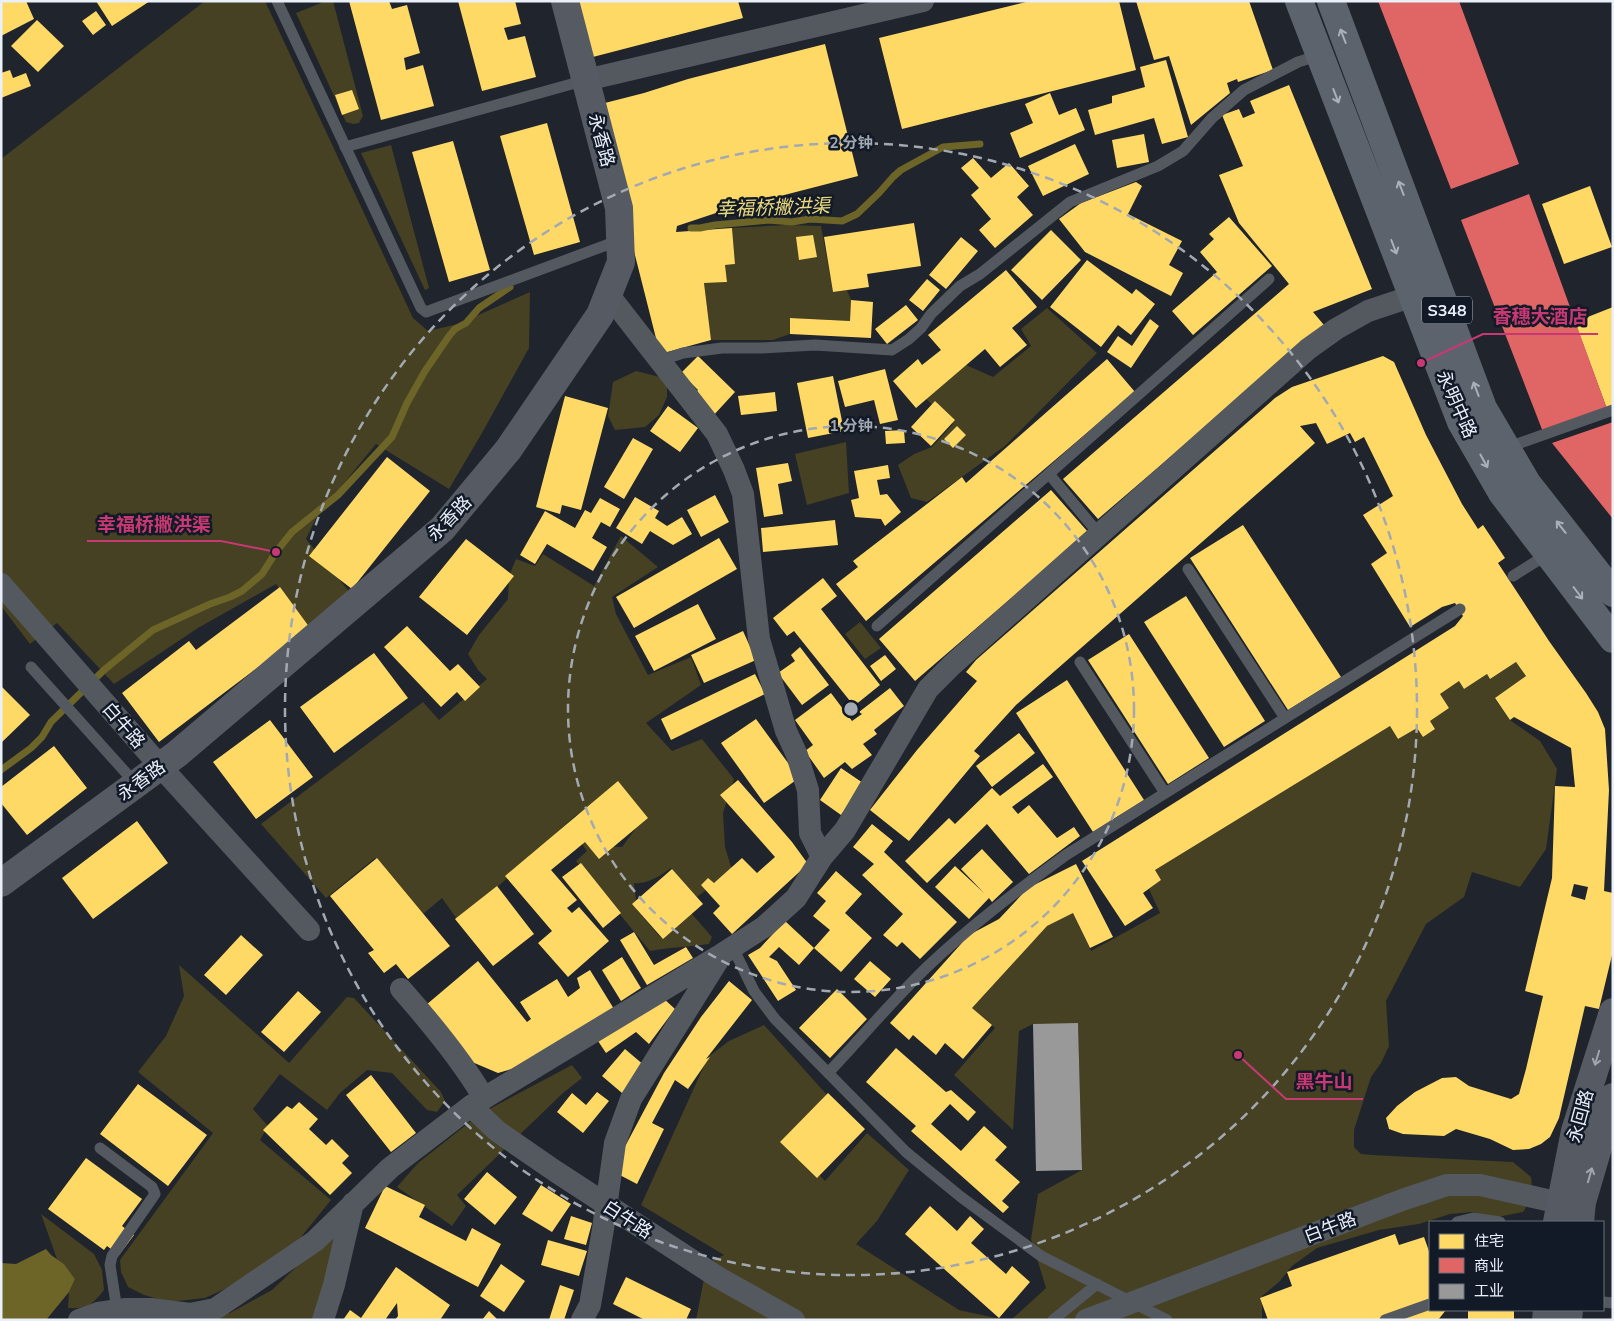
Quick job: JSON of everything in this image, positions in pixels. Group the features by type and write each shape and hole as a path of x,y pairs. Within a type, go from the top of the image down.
{"main road":[{"name":"永香路","path":"1,883 184,748 442,529 508,450 600,315 621,262 619,208 565,1"},
{"name":"永明中路","path":"1299,1 1461,422 1502,493 1613,639"},
{"name":"永明中路","path":"1330,1 1483,408 1527,483 1613,593"},
{"name":"永回路","path":"1570,1214 1575,1131 1613,1012"},
{"name":"永回路","path":"1570,1214 1613,1096"}],"street":[{"path":"586,80 923,1"},
{"path":"608,294 717,434 734,470 743,494 759,639 786,730 797,755 808,790 810,833 822,857"},
{"path":"79,1320 116,1310 151,1309 190,1314 215,1310 315,1241 390,1168 478,1102 764,927 796,898 822,857 845,830 928,689 952,665 1308,349 1336,329 1368,311 1413,296"},
{"name":"白牛路","path":"1,584 160,766 309,930"},
{"path":"582,1320 590,1305 615,1142 631,1099 722,954"},
{"name":"白牛路","path":"401,989 436,1030 475,1082 478,1102 497,1131 606,1205 719,1278 794,1320"},
{"name":"白牛路","path":"1086,1320 1402,1200 1447,1185 1480,1185 1570,1214"},
{"path":"323,1320 334,1285 354,1203"}],"lane":[{"path":"277,1 421,308 426,312 620,240"},
{"path":"660,361 683,353 722,348 815,345 892,350 909,339 921,328 931,314 960,286 980,274 1070,202 1158,166 1183,151 1212,118 1244,90 1298,62 1320,55"},
{"path":"345,147 586,80"},
{"path":"877,626 1269,279"},
{"path":"1506,448 1613,410"},
{"path":"1049,474 1099,534"},
{"path":"1513,576 1548,554"},
{"path":"1188,569 1285,718"},
{"path":"828,1074 925,969 971,927 1066,855 1460,609"},
{"path":"1080,662 1165,793"},
{"path":"31,666 136,784"},
{"path":"722,954 736,954 754,991 775,1019 906,1152 961,1197 1041,1256 1167,1320"},
{"path":"100,1148 152,1187 155,1194 112,1256 110,1265 116,1310"},
{"path":"1461,1221 1473,1218 1493,1221"},
{"path":"1053,1320 1097,1284"},
{"path":"1385,1320 1429,1304"}],"shaded area":[{"path":"205,1 265,1 413,318 428,331 458,324 530,292 529,348 449,489 376,444 317,516 306,539 357,601 314,638 276,584 198,628 114,684 57,623 30,644 1,606 1,159"},
{"path":"326,1 333,1 363,116 359,123 346,122 296,13"},
{"path":"391,145 429,288 425,290 361,153"},
{"path":"786,225 821,226 833,292 847,290 851,300 850,321 791,318 790,334 773,340 711,340 704,283 727,282 725,265 735,264 732,228"},
{"path":"1047,308 1097,353 1005,446 927,502 911,498 898,465 914,454 932,447 953,424 925,398 966,365 993,377 1031,346 1021,329"},
{"path":"636,371 660,377 667,387 667,397 659,415 645,427 615,430 608,416 613,382"},
{"path":"846,442 849,493 807,505 795,454"},
{"path":"621,536 658,567 612,597 616,614 648,675 691,657 701,685 646,723 672,751 702,739 734,779 723,813 725,847 732,870 697,897 671,868 649,881 634,883 637,910 660,937 691,913 712,937 709,944 650,951 576,861 587,851 577,837 599,846 622,847 636,828 614,803 601,799 575,816 459,922 442,898 423,914 375,858 326,898 261,824 423,702 439,720 487,679 478,670 468,654 479,635 508,599 509,576 516,559 535,566 543,554 594,586"},
{"path":"860,622 881,648 865,659 845,634"},
{"path":"1516,662 1526,676 1495,699 1510,720 1540,741 1557,769 1546,849 1520,887 1472,872 1464,897 1426,924 1386,1001 1389,1046 1381,1063 1371,1077 1354,1130 1354,1147 1361,1154 1513,1162 1531,1177 1531,1195 1523,1212 1497,1217 1472,1212 1450,1214 1419,1224 1379,1230 1317,1248 1292,1266 1279,1282 1262,1296 1262,1320 1011,1320 1046,1288 1031,1239 1038,1194 1082,1170 1078,1024 1033,1024 1019,1031 1013,1130 954,1075 995,1028 972,1008 1047,926 1073,913 1091,951 1160,913 1149,889 1161,880 1155,870 1390,726 1398,739 1417,728 1423,737 1435,729 1430,721 1449,708 1440,694 1459,681 1464,689 1487,674 1490,679"},
{"path":"179,965 289,1063 347,997 354,998 441,1092 445,1101 437,1112 427,1110 392,1073 367,1070 340,1093 327,1110 280,1074 253,1109 268,1126 260,1140 331,1200 297,1242 249,1278 205,1298 169,1302 144,1295 128,1287 121,1272 120,1260 213,1133 138,1072 166,1036 184,996"},
{"path":"764,1025 828,1096 787,1143 825,1181 867,1133 909,1170 877,1221 856,1244 959,1310 1005,1320 696,1320 707,1263 724,1255 641,1205 708,1057 729,1041"},
{"path":"572,1065 582,1078 563,1093 457,1195 466,1206 452,1226 397,1187 418,1163 480,1114"},
{"path":"41,1214 94,1254 102,1270 104,1290 85,1307 68,1308 69,1292 75,1279 64,1264 57,1259"},
{"path":"341,1225 316,1320 178,1320 230,1313 272,1290"},
{"path":"46,1249 64,1264 75,1279 69,1292 46,1320 1,1320 1,1263 16,1264"}],"building: 住宅":[{"path":"1,1 26,1 34,19 1,36"},
{"path":"96,1 150,1 112,26"},
{"path":"349,1 389,1 392,9 407,5 420,53 404,58 406,70 423,65 434,106 381,120"},
{"path":"458,1 515,1 521,24 504,28 508,40 525,36 536,77 482,91"},
{"path":"574,1 738,1 743,18 589,58"},
{"path":"1030,1 1119,1 1136,70 902,129 879,38"},
{"path":"1136,1 1249,1 1273,70 1238,82 1237,79 1227,83 1230,93 1191,125 1169,56 1154,60"},
{"path":"96,11 106,25 93,35 82,21"},
{"path":"37,20 64,46 38,72 11,46"},
{"path":"825,44 858,176 722,211 677,226 676,232 732,228 735,264 725,265 727,282 704,283 711,340 660,354 597,105 688,79"},
{"path":"1166,60 1188,137 1162,144 1154,118 1095,135 1088,110 1112,103 1112,96 1145,87 1140,67"},
{"path":"10,70 13,78 26,73 31,86 1,98 1,73"},
{"path":"1289,85 1372,289 1313,312 1324,325 1098,519 1063,479 1289,284 1239,223 1219,175 1243,166 1222,115 1239,109 1243,118 1255,113 1250,101"},
{"path":"352,90 359,109 342,115 335,95"},
{"path":"1050,93 1059,115 1076,108 1085,130 1020,158 1010,133 1033,123 1025,104"},
{"path":"547,123 580,242 534,255 500,136"},
{"path":"1144,134 1149,162 1117,168 1112,140"},
{"path":"453,141 490,270 449,282 412,152"},
{"path":"1075,144 1089,174 1043,196 1028,166"},
{"path":"973,158 991,178 1009,163 1029,186 1017,197 1033,215 995,248 979,230 991,219 971,195 979,188 961,168"},
{"path":"1136,182 1142,186 1128,214 1182,241 1169,265 1183,273 1171,296 1085,252 1059,219 1081,203"},
{"path":"1590,186 1612,247 1564,264 1542,204"},
{"path":"1229,217 1272,266 1193,335 1172,311 1217,272 1200,252 1214,239 1209,234"},
{"path":"914,223 921,266 867,274 869,287 833,292 824,237"},
{"path":"1051,230 1081,260 1042,300 1011,270"},
{"path":"813,235 817,257 799,260 796,237"},
{"path":"961,237 978,251 946,289 929,275"},
{"path":"1087,260 1132,294 1136,289 1155,304 1131,335 1118,325 1101,347 1050,307"},
{"path":"1006,270 1037,307 1012,328 1027,345 1000,367 985,349 916,408 893,381 918,359 922,365 941,350 928,335"},
{"path":"927,279 940,290 923,311 909,300"},
{"path":"851,300 873,302 871,338 790,334 790,318 850,321"},
{"path":"906,305 918,320 887,344 875,329"},
{"path":"1613,307 1613,407 1607,409 1575,322"},
{"path":"1150,319 1159,326 1131,368 1107,352 1118,336 1132,346"},
{"path":"698,356 735,392 712,417 691,398 698,390 681,373"},
{"path":"1383,356 1394,362 1426,435 1462,504 1478,529 1483,525 1505,558 1498,563 1586,693 1598,712 1605,729 1609,790 1604,891 1613,893 1613,951 1599,1009 1585,1006 1559,1118 1550,1137 1541,1144 1529,1149 1513,1150 1490,1139 1456,1129 1444,1136 1403,1134 1389,1129 1386,1118 1397,1106 1415,1092 1442,1078 1456,1077 1469,1086 1511,1099 1519,1094 1543,996 1525,991 1552,878 1555,786 1575,787 1571,748 1514,717 1510,720 1495,698 1526,676 1516,662 1490,679 1487,674 1464,689 1459,681 1440,694 1449,708 1430,721 1435,729 1423,737 1417,728 1398,739 1390,726 1155,870 1161,880 1143,893 1153,908 1125,926 1082,861 1455,626 1463,616 1455,603 1442,607 1410,627 1371,564 1387,553 1363,515 1393,496 1364,437 1355,442 1350,433 1327,444 1316,423 1300,426 1315,443 1016,705 974,751 980,756 909,841 870,810 917,750 977,681 966,672 976,660 1275,398 1292,387","holes":["1574,884 1588,887 1585,900 1571,896"]},
{"path":"1107,359 1135,392 866,621 836,584 858,567 853,561 962,477 966,483"},
{"path":"885,369 898,420 880,424 874,400 845,407 838,381"},
{"path":"833,376 844,431 808,438 797,383"},
{"path":"775,392 777,411 741,415 738,396"},
{"path":"565,396 608,408 581,510 562,505 560,514 536,507"},
{"path":"935,401 955,420 931,446 911,427"},
{"path":"668,406 698,428 680,452 650,431"},
{"path":"957,426 966,435 953,448 944,439"},
{"path":"904,430 905,443 886,444 885,431"},
{"path":"633,438 653,449 624,499 604,487"},
{"path":"387,457 430,491 352,589 309,556"},
{"path":"788,463 792,481 778,484 783,514 764,517 756,468"},
{"path":"888,465 890,478 877,480 880,495 887,494 901,512 885,526 881,519 855,517 851,500 859,498 854,471"},
{"path":"1051,490 1088,532 915,681 879,639"},
{"path":"715,495 729,522 701,537 687,510"},
{"path":"635,497 659,511 655,518 667,526 682,517 692,534 673,545 650,531 642,544 616,528"},
{"path":"600,498 620,509 610,527 601,522 592,538 607,547 593,571 547,544 535,564 520,555 545,511 575,528 585,510 591,513"},
{"path":"835,520 838,545 763,552 761,528"},
{"path":"1243,525 1341,677 1288,710 1190,558"},
{"path":"719,538 737,569 634,628 616,597"},
{"path":"466,539 514,576 467,635 419,597"},
{"path":"823,578 837,596 821,609 880,685 854,706 794,631 787,636 773,618"},
{"path":"280,587 310,628 159,742 122,693 189,641 196,650"},
{"path":"1186,596 1265,721 1224,747 1144,622"},
{"path":"698,604 716,639 654,671 635,636"},
{"path":"407,626 450,671 458,664 480,687 465,701 457,692 441,707 384,647"},
{"path":"743,631 756,660 704,683 691,655"},
{"path":"1129,634 1209,758 1168,784 1088,660"},
{"path":"800,647 829,685 802,705 778,673 795,661 791,655"},
{"path":"374,653 408,698 334,753 300,707"},
{"path":"885,655 896,669 881,681 870,666"},
{"path":"755,674 765,694 671,740 661,719"},
{"path":"1067,680 1144,800 1093,832 1016,713"},
{"path":"1,686 30,715 1,743"},
{"path":"890,688 904,706 874,730 877,734 863,744 872,755 852,769 845,762 824,778 805,751 813,745 795,720 831,693 852,721 862,714 859,712"},
{"path":"756,719 799,778 764,803 721,743"},
{"path":"270,720 313,777 256,819 213,762"},
{"path":"1019,733 1035,753 992,787 976,766"},
{"path":"54,746 87,788 27,835 1,803 1,787"},
{"path":"1043,764 1053,777 1012,807 1018,814 1029,805 1057,838 1074,827 1080,836 1029,874 987,824 927,883 905,861 949,818 955,824 992,788 1000,796"},
{"path":"841,768 863,783 841,815 820,800"},
{"path":"738,780 792,842 808,864 732,934 713,913 720,906 701,885 708,878 714,883 742,858 757,873 775,857 720,795"},
{"path":"618,781 648,818 599,859 585,842 551,870 577,900 567,908 572,913 579,907 609,941 568,977 538,943 552,931 505,876"},
{"path":"137,821 168,863 93,919 62,878"},
{"path":"872,824 893,841 884,852 957,922 920,959 902,942 897,947 883,935 903,914 862,875 874,864 853,847"},
{"path":"982,849 1013,882 992,902 989,898 969,919 935,887 955,866 984,893 961,869"},
{"path":"377,858 450,946 408,979 396,964 384,973 368,953 374,950 330,896"},
{"path":"581,863 621,913 603,928 562,877"},
{"path":"1076,864 1113,937 1090,948 1073,913 1047,926 972,1008 992,1025 963,1059 945,1043 936,1055 913,1035 909,1040 890,1023 969,935 999,919 1028,888"},
{"path":"672,869 703,904 663,939 632,904"},
{"path":"836,871 862,894 845,913 872,938 841,972 814,948 830,930 813,916 826,901 817,893"},
{"path":"497,886 534,934 493,966 455,919"},
{"path":"785,921 814,948 799,965 779,947 769,957 777,961 796,990 778,1001 748,955 760,948"},
{"path":"634,932 654,965 686,947 693,958 647,985 620,940"},
{"path":"241,935 263,955 226,995 204,975"},
{"path":"622,957 641,988 621,1001 602,970"},
{"path":"478,961 527,1022 531,1019 520,1002 557,979 568,997 580,988 577,978 590,970 614,1009 522,1066 498,1073 472,1062 426,1005"},
{"path":"870,961 891,979 875,997 854,979"},
{"path":"729,981 752,1000 706,1059 710,1057 688,1089 675,1080 652,1123 664,1129 637,1184 612,1171 664,1073 701,1017"},
{"path":"837,989 867,1019 830,1058 799,1028"},
{"path":"298,991 321,1012 284,1052 261,1032"},
{"path":"663,998 675,1009 649,1044 636,1032 606,1053 598,1041"},
{"path":"896,1048 946,1092 951,1090 976,1112 968,1121 950,1104 931,1124 961,1151 984,1126 1007,1147 995,1160 1020,1182 1002,1201 1009,1207 1003,1213 911,1131 916,1126 866,1082"},
{"path":"625,1049 645,1066 622,1093 602,1076"},
{"path":"371,1075 416,1133 391,1152 346,1095"},
{"path":"138,1084 207,1135 168,1186 100,1134"},
{"path":"597,1092 609,1101 583,1133 557,1112 572,1093 586,1105"},
{"path":"828,1093 865,1129 817,1178 780,1142"},
{"path":"299,1102 318,1119 309,1129 326,1145 332,1139 349,1156 342,1163 352,1173 330,1195 263,1130 287,1106 292,1109"},
{"path":"86,1158 142,1199 122,1226 134,1235 119,1255 107,1246 104,1250 48,1209"},
{"path":"487,1172 517,1197 495,1225 464,1199"},
{"path":"541,1185 571,1204 552,1232 522,1214"},
{"path":"385,1186 425,1205 419,1217 466,1241 472,1228 501,1244 478,1287 365,1228"},
{"path":"930,1206 957,1231 970,1216 984,1229 971,1243 1006,1274 1012,1266 1030,1282 999,1318 905,1234"},
{"path":"571,1216 592,1223 586,1245 564,1239"},
{"path":"1395,1234 1399,1245 1424,1237 1429,1251 1429,1311 1445,1311 1438,1320 1268,1320 1260,1298 1292,1286 1287,1272"},
{"path":"548,1240 587,1251 579,1276 541,1265"},
{"path":"501,1264 525,1281 504,1312 480,1296"},
{"path":"396,1267 450,1305 440,1320 395,1320 398,1316 397,1303 385,1320 343,1320 350,1310 361,1318"},
{"path":"626,1277 691,1309 686,1320 645,1320 613,1304"},
{"path":"560,1285 574,1290 564,1320 549,1320"},
{"path":"489,1311 498,1320 482,1320"},
{"path":"1468,1311 1514,1311 1514,1320 1468,1320"}],"building: 商业":[{"path":"1378,1 1459,1 1519,164 1451,189"},
{"path":"1529,194 1607,409 1543,432 1461,220"},
{"path":"1613,422 1613,519 1552,443"}],"building: 工业":[{"path":"1078,1023 1082,1170 1036,1171 1033,1024"}],"waterway":[{"name":"幸福桥撇洪渠","path":"691,228 769,220 792,222 810,219 842,221 857,214 901,170 943,147 980,144"},
{"name":"幸福桥撇洪渠","path":"1,770 31,748 42,737 51,722 104,670 153,630 242,591 262,574 292,532 338,495 392,437 407,403 425,371 455,329 466,323 479,308 510,287"}],"place":[{"name":"香穗大酒店","path":"1421,363"},
{"name":"幸福桥撇洪渠","path":"276,552"},
{"name":"黑牛山","path":"1238,1055"}]}
